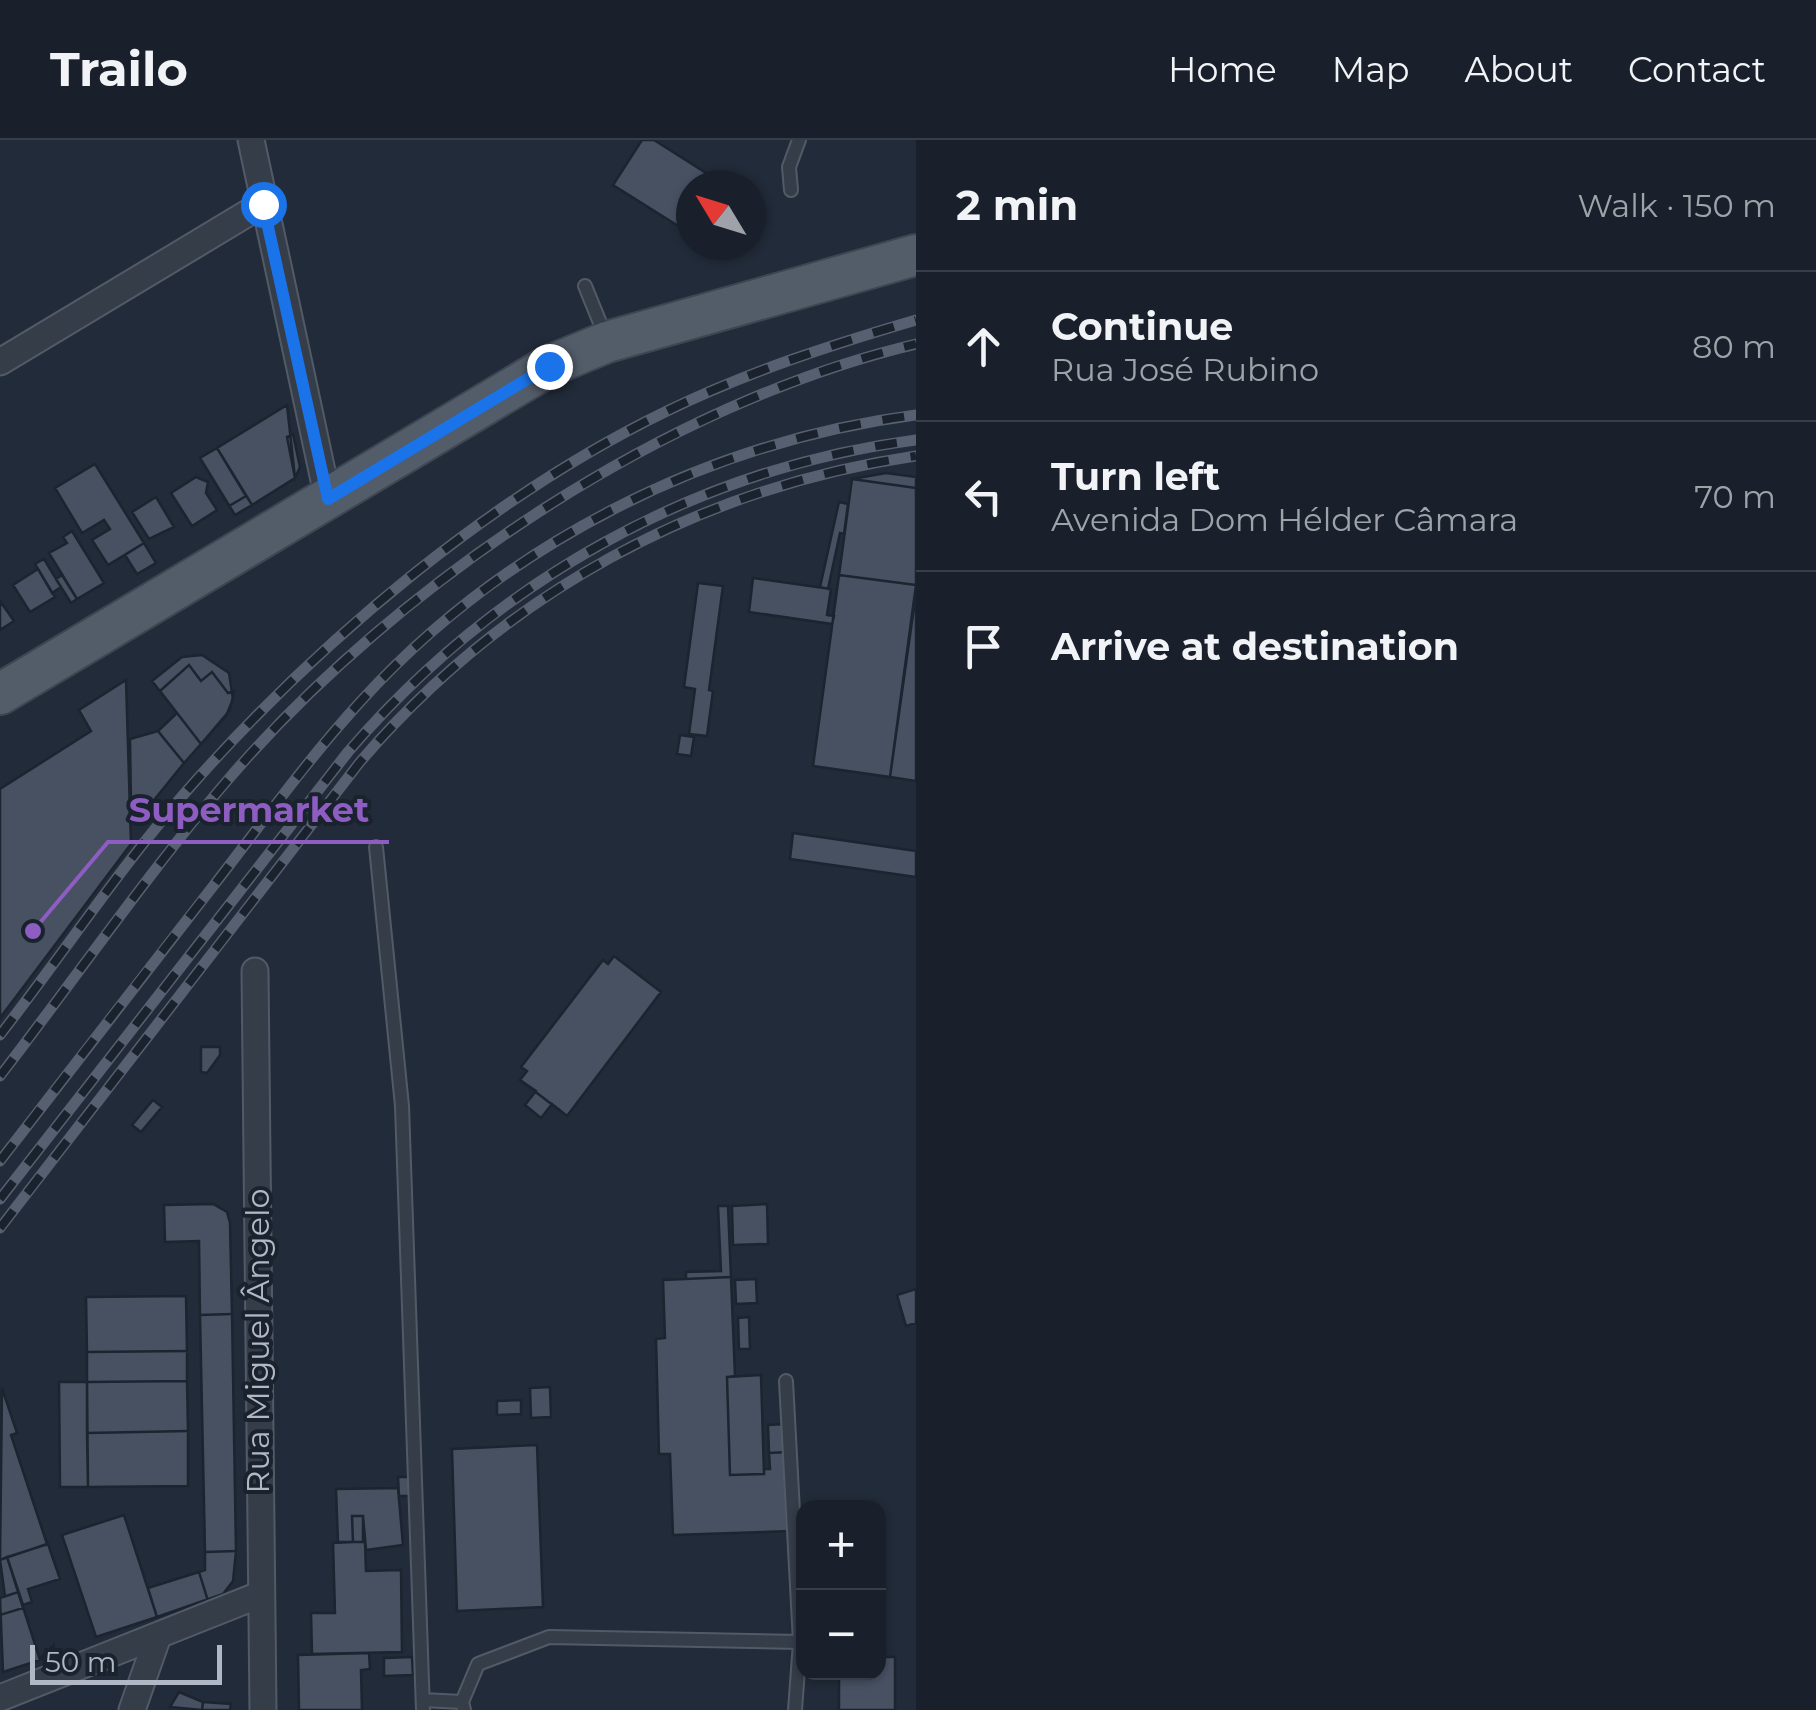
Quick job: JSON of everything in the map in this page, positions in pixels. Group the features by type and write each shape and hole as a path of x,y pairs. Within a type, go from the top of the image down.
{"main road":[{"path":"0,694 503,390 607,342 916,256"}],"street":[{"path":"250,140 328,499"},
{"path":"0,362 263,204"},
{"name":"Rua Miguel Ângelo","path":"255,971 263,1710"},
{"path":"0,1698 260,1595"},
{"path":"132,1710 158,1636"}],"lane":[{"path":"792,190 789,168 799,140"},
{"path":"585,286 607,342"},
{"path":"376,848 402,1106 423,1705 463,1706 478,1664 548,1638 796,1642"},
{"path":"786,1381 797,1590"},
{"path":"794,1710 797,1680"}],"building":[{"path":"642,140 654,140 701,170 676,170 676,225 613,185"},
{"path":"287,405 295,478 252,505 217,448"},
{"path":"293,434 300,467 295,478 287,437"},
{"path":"217,448 246,496 229,506 200,458"},
{"path":"217,448 252,505 235,515 200,458"},
{"path":"95,464 144,543 108,565 92,540 110,529 104,520 82,533 55,488"},
{"path":"886,473 916,477 916,488 852,479"},
{"path":"196,477 208,482 206,493 217,510 192,526 171,493"},
{"path":"852,479 916,488 916,585 839,575"},
{"path":"156,497 174,527 149,539 132,512"},
{"path":"839,502 848,504 828,589 820,587"},
{"path":"72,531 104,583 77,599 49,553 67,543 63,537"},
{"path":"144,543 156,563 137,574 125,555"},
{"path":"44,559 61,587 52,593 35,564"},
{"path":"38,569 55,597 30,612 13,585"},
{"path":"62,575 77,599 71,603 56,579"},
{"path":"839,575 916,585 890,777 813,766"},
{"path":"753,578 831,589 827,615 834,616 832,624 749,612"},
{"path":"698,583 723,586 707,736 689,734 695,689 684,687"},
{"path":"916,593 916,781 890,777"},
{"path":"0,601 14,621 0,630"},
{"path":"202,655 229,673 233,699 226,716 184,763 158,731 177,713 152,681 182,657"},
{"path":"189,665 201,681 212,672 228,693 234,691 230,710 201,744 160,691"},
{"path":"126,680 131,844 0,1018 0,789 91,731 79,710"},
{"path":"177,713 201,744 184,763 158,731"},
{"path":"158,731 184,763 146,810 131,804 130,739"},
{"path":"680,735 694,737 691,756 677,754"},
{"path":"793,833 916,851 916,877 790,859"},
{"path":"614,956 661,992 567,1116 520,1080 527,1071 521,1067 603,960 608,964"},
{"path":"614,956 661,992 567,1116 552,1104 541,1118 525,1105 536,1091 520,1080 527,1071 521,1067 603,960 608,964"},
{"path":"201,1047 220,1047 220,1055 207,1073 201,1072"},
{"path":"153,1100 162,1107 141,1132 132,1125"},
{"path":"213,1204 227,1212 230,1223 232,1314 200,1315 199,1241 165,1242 164,1205"},
{"path":"767,1204 768,1244 733,1245 732,1206"},
{"path":"718,1206 728,1206 731,1277 686,1279 686,1272 721,1271"},
{"path":"731,1277 735,1376 727,1377 730,1475 764,1474 764,1469 770,1469 769,1453 788,1452 791,1531 673,1535 670,1454 659,1454 656,1339 665,1338 663,1280"},
{"path":"756,1279 757,1303 736,1304 735,1280"},
{"path":"916,1289 916,1323 906,1326 897,1295"},
{"path":"186,1296 187,1351 87,1352 86,1297"},
{"path":"232,1314 236,1551 205,1552 200,1315"},
{"path":"749,1317 750,1349 739,1349 738,1318"},
{"path":"187,1351 187,1381 87,1382 87,1352"},
{"path":"761,1375 764,1474 730,1475 727,1377"},
{"path":"187,1381 188,1431 87,1433 87,1382"},
{"path":"59,1382 87,1382 88,1487 60,1487"},
{"path":"550,1387 551,1417 531,1418 530,1388"},
{"path":"2,1388 17,1433 11,1435 47,1544 0,1560"},
{"path":"521,1400 521,1414 497,1415 497,1401"},
{"path":"787,1424 788,1452 769,1453 768,1425"},
{"path":"188,1431 188,1486 88,1487 87,1433"},
{"path":"537,1445 543,1607 457,1611 452,1449"},
{"path":"398,1477 413,1477 414,1496 399,1496"},
{"path":"398,1488 403,1545 366,1550 363,1516 352,1516 353,1542 338,1542 336,1489"},
{"path":"124,1515 157,1617 96,1637 62,1535"},
{"path":"352,1516 363,1516 363,1542 353,1542"},
{"path":"365,1542 366,1571 401,1570 402,1652 312,1654 311,1613 335,1613 333,1543"},
{"path":"48,1544 60,1579 28,1589 32,1602 23,1605 7,1557"},
{"path":"236,1551 233,1581 223,1594 157,1617 148,1588 205,1570 205,1552"},
{"path":"7,1557 23,1608 0,1615 0,1598 5,1596 0,1560"},
{"path":"7,1557 40,1660 3,1672 0,1598 5,1596 0,1560"},
{"path":"199,1572 208,1601 157,1617 148,1588"},
{"path":"18,1592 23,1608 0,1615 0,1598"},
{"path":"369,1653 370,1669 361,1670 362,1710 299,1710 298,1655"},
{"path":"412,1657 413,1675 384,1676 384,1658"},
{"path":"886,1657 895,1657 895,1710 839,1710 839,1680 886,1680"},
{"path":"179,1692 203,1702 202,1710 170,1707"},
{"path":"203,1702 231,1704 230,1710 202,1710"}],"railway":[{"path":"0,1035 122,871 199,777 302,672 416,572 539,483 667,411 790,360 916,320"},
{"path":"0,1076 232,775 299,703 374,635 456,569 543,509 634,455 727,409 822,372 916,344"},
{"path":"0,1161 322,746 417,645 479,594 544,549 613,509 686,476 761,449 838,429 916,415"},
{"path":"0,1199 348,752 405,691 467,636 533,586 603,543 677,507 754,477 834,455 916,440"},
{"path":"0,1228 360,762 416,702 477,648 541,600 610,558 682,523 757,494 835,471 916,456"}],"place":[{"name":"Supermarket","path":"33,931"}],"route":[{"path":"263,204 328,499 503,390 549,366"}]}
